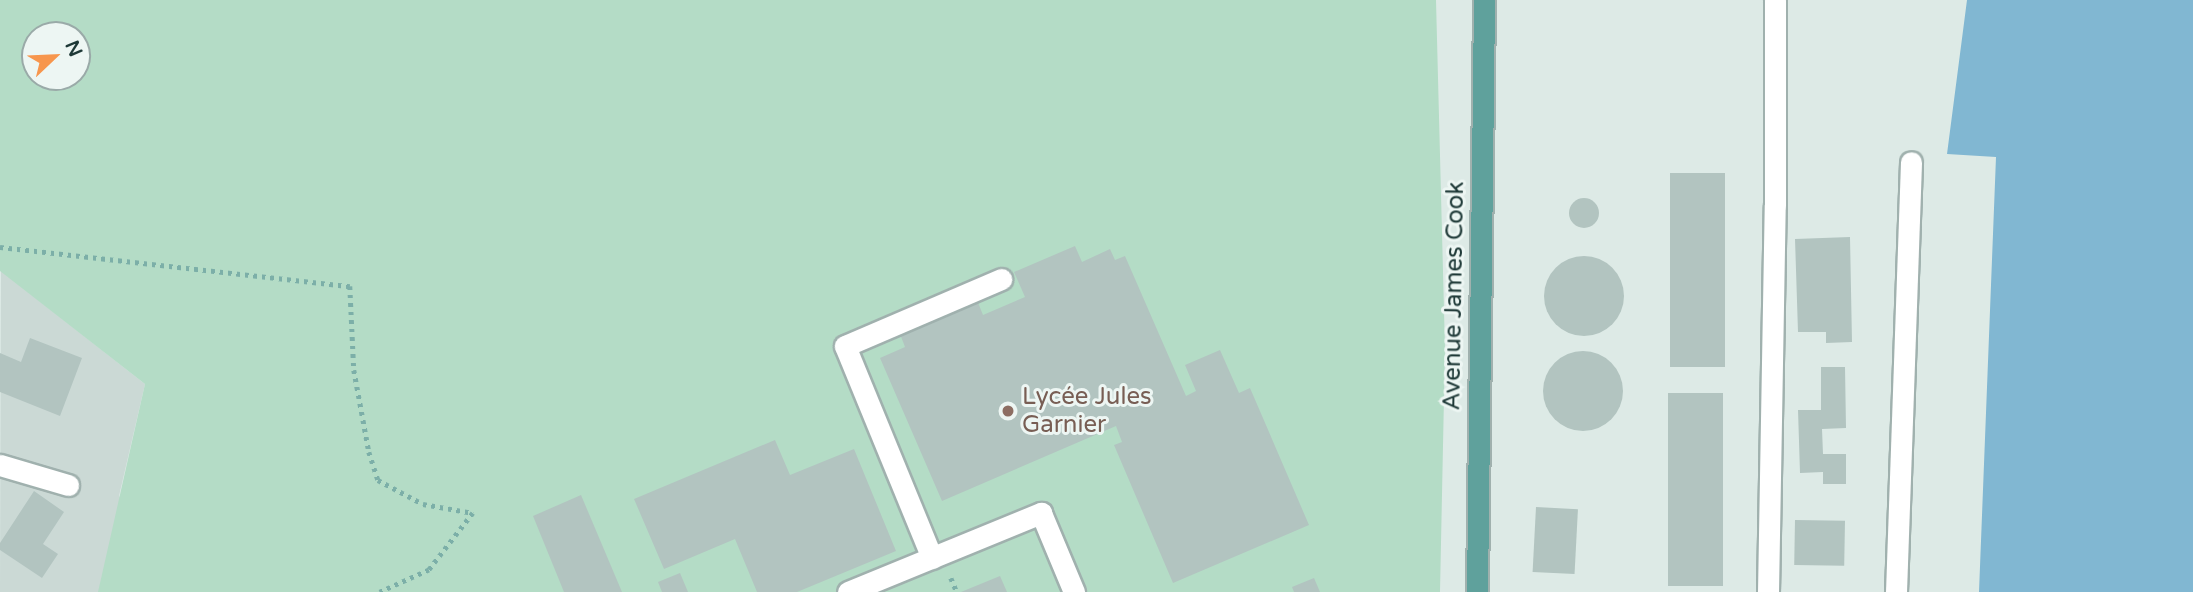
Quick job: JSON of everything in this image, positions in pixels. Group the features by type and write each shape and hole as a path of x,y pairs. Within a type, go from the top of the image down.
{"main road":[{"name":"Avenue James Cook","path":"1477,592 1484,0"}],"lane":[{"path":"1768,592 1775,205 1775,0"},
{"path":"1896,592 1911,162"},
{"path":"932,558 845,346 1001,279"},
{"path":"0,465 68,485"},
{"path":"848,592 1041,513 1074,592"}],"path":[{"path":"0,247 350,286 354,370 369,452 378,480 423,505 473,513 429,570 380,592"}],"shaded area":[{"path":"1,271 145,384 119,496 196,592 0,592"}],"green space":[{"path":"0,0 1436,0 1445,349 1440,592 98,592 145,384 0,271"}],"water":[{"path":"1967,0 2193,0 2193,592 1979,592 1996,157 1947,154"}],"building":[{"path":"1670,173 1725,173 1725,367 1670,367"},
{"path":"1584,198 1590,199 1598,207 1598,219 1590,227 1584,228 1578,227 1570,219 1569,213 1570,207 1578,199"},
{"path":"1850,237 1852,342 1826,343 1826,332 1798,332 1795,239"},
{"path":"1075,246 1082,262 1110,249 1115,260 1125,256 1186,396 1196,391 1185,365 1220,350 1239,393 1250,388 1309,525 1173,583 1114,445 1122,442 1116,426 942,501 880,358 905,347 900,334 977,300 983,315 1025,297 1014,272"},
{"path":"1584,256 1599,259 1612,268 1621,281 1624,296 1621,311 1612,324 1599,333 1584,336 1569,333 1556,324 1547,311 1544,296 1547,281 1556,268 1569,259"},
{"path":"30,338 82,358 60,416 0,392 0,353 21,362"},
{"path":"1583,351 1598,354 1611,363 1620,376 1623,391 1620,406 1611,419 1598,428 1583,431 1568,428 1555,419 1546,406 1543,391 1546,376 1555,363 1568,354"},
{"path":"1821,367 1845,367 1846,428 1822,429 1823,454 1846,454 1846,484 1823,484 1823,472 1800,473 1798,410 1821,410"},
{"path":"1668,393 1723,393 1723,586 1668,586"},
{"path":"775,440 790,475 854,449 896,551 797,592 757,592 735,539 664,569 634,499"},
{"path":"34,491 64,512 43,544 58,554 42,578 0,550 0,543"},
{"path":"581,495 622,592 564,592 533,516"},
{"path":"1536,507 1578,509 1575,574 1533,572"},
{"path":"1795,520 1845,521 1844,566 1794,565"},
{"path":"680,573 688,592 662,592 658,582"},
{"path":"1000,576 1007,592 961,592"},
{"path":"1314,578 1320,592 1294,592 1292,587"}],"place":[{"name":"Lycée Jules Garnier","path":"1008,411"}]}
